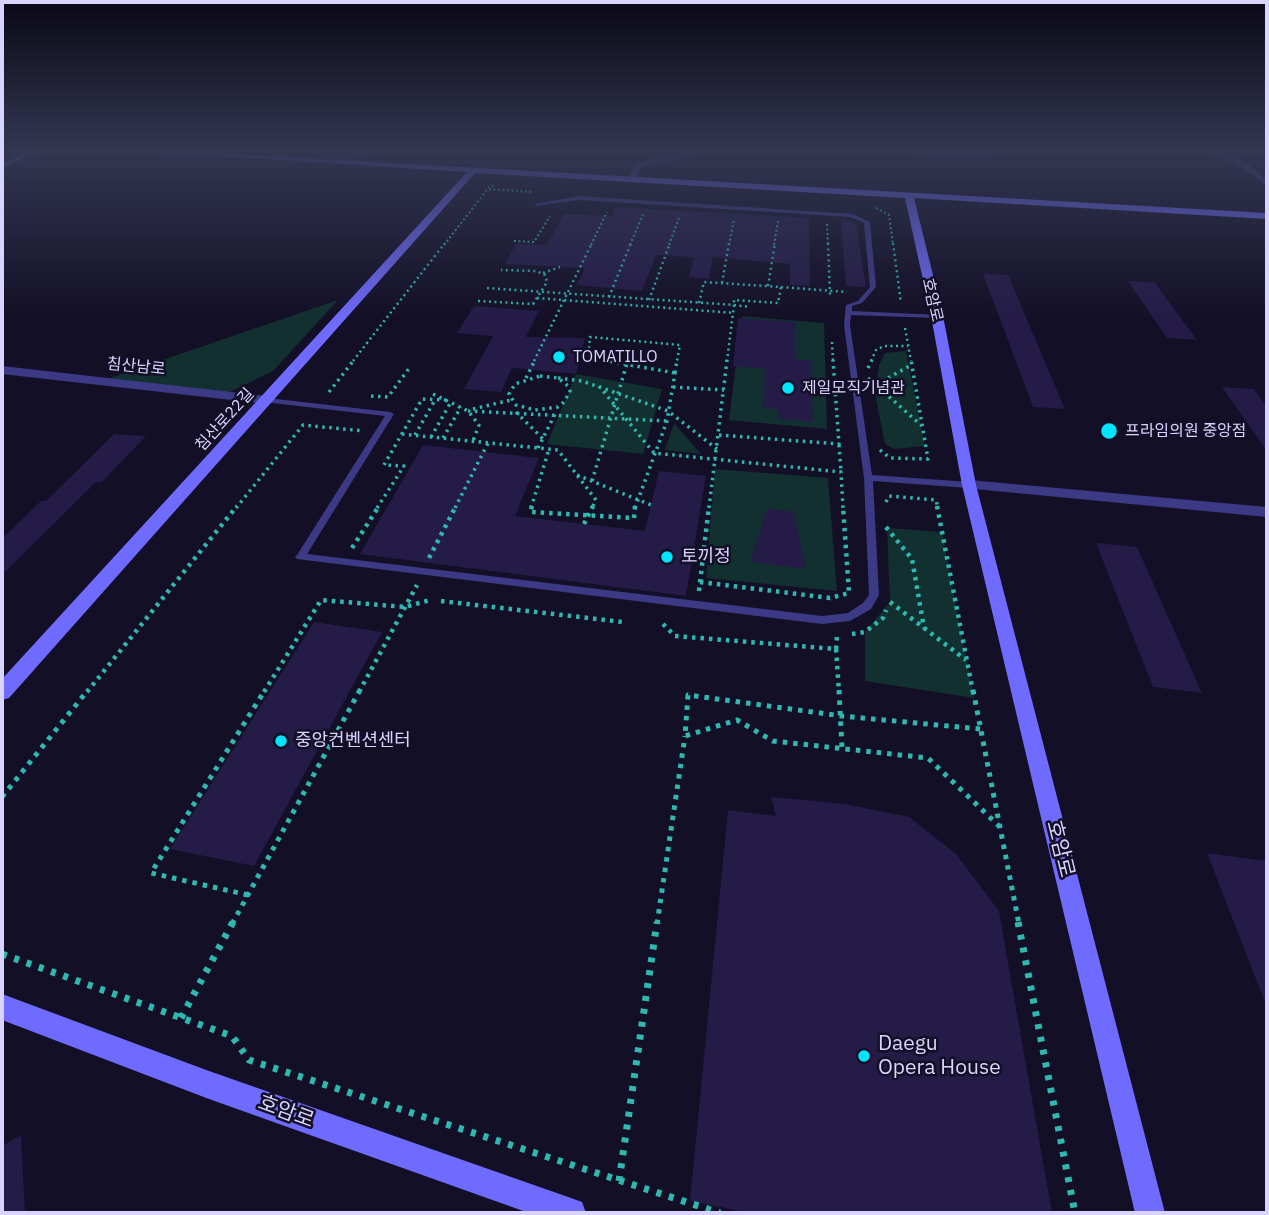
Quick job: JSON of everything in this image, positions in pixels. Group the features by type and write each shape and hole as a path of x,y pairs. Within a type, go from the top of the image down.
{"main road":[{"name":"침산로22길","path":"2,692 438,209"},
{"name":"호암로","path":"912,209 969,485 1150,1213"},
{"path":"1129,209 1267,216"},
{"name":"호암로","path":"2,1007 209,1085 571,1213"}],"street":[{"name":"침산남로","path":"2,370 267,400"},
{"path":"969,485 1267,512"}],"lane":[{"path":"267,400 390,414 300,558 822,620 850,617 867,606 874,594 868,478 847,313 849,305 860,302 872,290 867,222 851,215 746,209"},
{"path":"847,313 936,316"},
{"path":"868,478 969,485"}],"path":[{"path":"340,393 328,392 472,209"},
{"path":"526,378 608,209"},
{"path":"609,297 646,209"},
{"path":"649,300 683,209"},
{"path":"722,283 736,209"},
{"path":"876,447 890,458 928,459 903,316 889,215 877,209"},
{"path":"768,286 779,211"},
{"path":"826,214 830,294"},
{"path":"514,241 534,242 551,215"},
{"path":"501,270 542,274 560,267"},
{"path":"478,301 533,304 547,282 542,274"},
{"path":"699,303 704,282 781,287 830,294 872,290"},
{"path":"699,594 734,300 778,303 781,287"},
{"path":"487,288 750,307"},
{"path":"537,298 734,313"},
{"path":"548,449 530,512 634,518 636,499 667,421 680,345 590,337 588,357 675,373"},
{"path":"700,582 830,598 849,593 832,337"},
{"path":"866,374 876,350 884,346 908,346"},
{"path":"592,481 627,364 629,347"},
{"path":"864,360 868,388"},
{"path":"876,385 911,365"},
{"path":"364,395 388,397 410,367"},
{"path":"866,374 922,426"},
{"path":"558,407 535,410 516,405 511,400 511,388 526,378 540,376 599,386 668,411 717,449"},
{"path":"538,448 558,407 570,391 564,381 558,378"},
{"path":"599,386 654,453 841,472"},
{"path":"673,387 724,390"},
{"path":"433,394 468,411 479,425 473,441"},
{"path":"347,556 404,466 384,465 422,398 449,401"},
{"path":"415,435 435,400"},
{"path":"468,411 511,400"},
{"path":"430,437 449,401"},
{"path":"516,405 516,413 543,439"},
{"path":"443,438 461,407"},
{"path":"468,411 667,421"},
{"path":"2,797 303,425 364,430 357,442"},
{"path":"402,434 558,450 596,500 591,515 584,524"},
{"path":"719,435 839,444"},
{"path":"426,565 488,443"},
{"path":"576,474 651,505"},
{"path":"889,496 936,500 1075,1213"},
{"path":"883,523 912,559 924,628"},
{"path":"181,1018 419,581"},
{"path":"248,895 151,873 321,600 405,607 430,600"},
{"path":"441,601 623,622"},
{"path":"890,602 967,660"},
{"path":"663,624 675,636 836,649"},
{"path":"837,636 842,748"},
{"path":"619,1181 685,736 688,695 842,716 980,729"},
{"path":"685,736 737,720 774,741 928,758 999,826"},
{"path":"2,954 232,1036 249,1060 720,1213"}],"green space":[{"path":"338,300 273,371 223,395 101,381"},
{"path":"742,316 824,323 827,429 729,420"},
{"path":"906,351 925,446 894,449 885,444 875,394 879,365 885,353"},
{"path":"576,374 662,389 643,454 547,444"},
{"path":"674,423 701,454 665,450"},
{"path":"715,469 828,478 837,591 706,578"},
{"path":"887,528 942,532 974,698 865,681 865,632 890,602"}],"building":[{"path":"615,209 646,209 809,218 810,286 790,285 790,264 713,257 709,279 689,277 694,257 656,255 642,291 577,285 585,268 505,264 516,244 547,245 564,214 612,216"},
{"path":"841,219 856,222 866,287 846,286"},
{"path":"983,274 1008,275 1065,409 1033,407"},
{"path":"1128,281 1155,283 1197,340 1167,338"},
{"path":"474,306 539,311 526,337 585,338 576,374 512,368 501,392 464,389 493,336 457,333"},
{"name":"제일모직기념관","path":"738,318 795,322 795,359 811,360 813,422 778,419 778,409 763,408 765,369 733,366"},
{"path":"1222,387 1254,389 1267,407 1267,451"},
{"path":"114,434 146,436 102,482 96,482 2,575 2,539 41,501 46,501"},
{"path":"423,445 539,458 515,516 645,531 659,471 706,476 686,596 360,554"},
{"path":"767,508 794,512 806,569 750,562"},
{"path":"1096,543 1137,547 1202,693 1153,687"},
{"name":"중앙컨벤션센터","path":"314,622 382,632 254,866 170,849"},
{"name":"Daegu Opera House","path":"771,797 845,804 909,817 956,854 999,911 1052,1213 750,1213 690,1201 728,810 776,816"},
{"path":"1207,853 1267,861 1267,1005 1266,1005"},
{"path":"21,1135 25,1213 2,1213 2,1146"}],"place":[{"name":"TOMATILLO","path":"559,357"},
{"name":"제일모직기념관","path":"788,388"},
{"name":"프라임의원 중앙점","path":"1109,431"},
{"name":"토끼정","path":"667,557"},
{"name":"중앙컨벤션센터","path":"281,741"},
{"name":"Daegu Opera House","path":"864,1056"}]}
